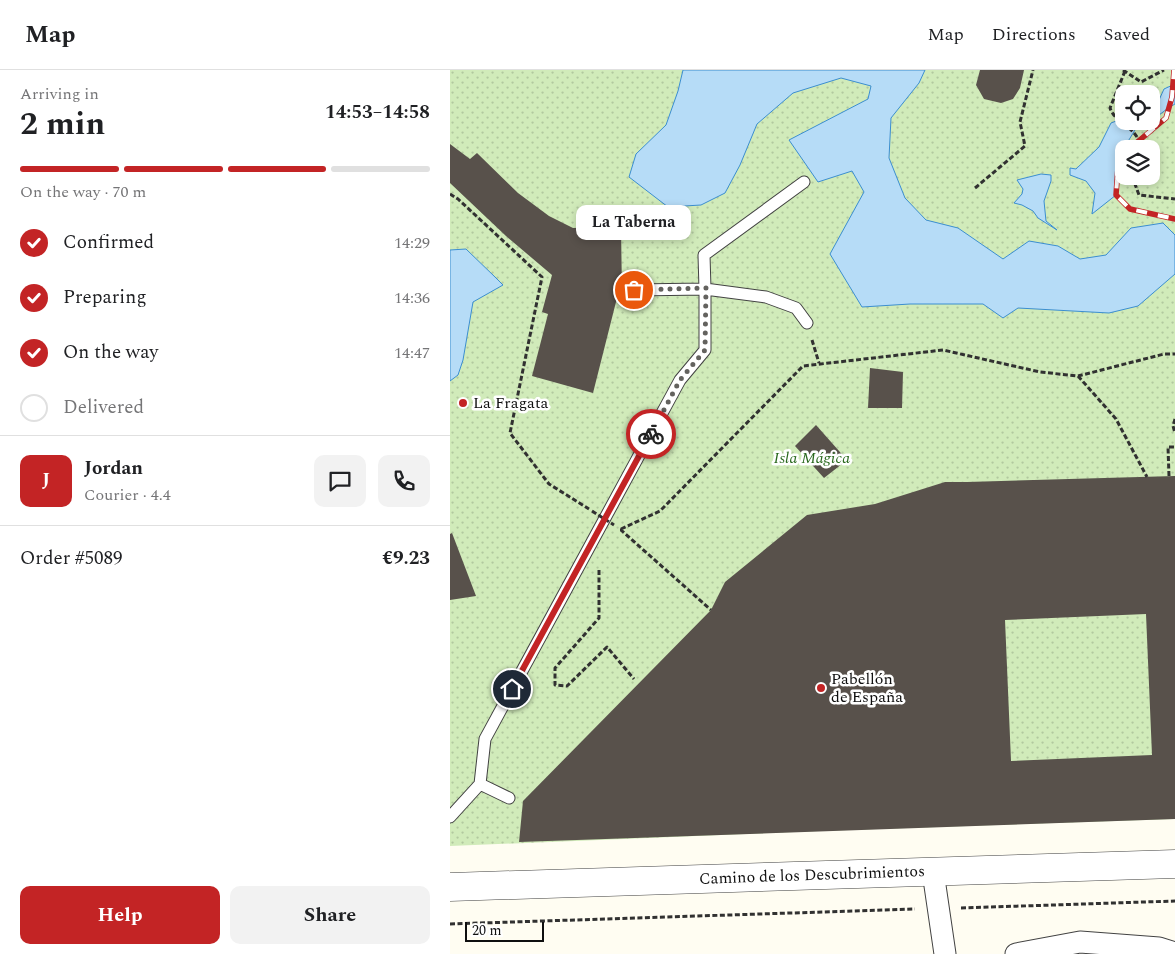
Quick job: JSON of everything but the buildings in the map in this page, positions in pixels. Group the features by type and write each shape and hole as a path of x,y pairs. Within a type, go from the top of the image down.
{"street":[{"name":"Camino de los Descubrimientos","path":"450,887 1175,864"},
{"path":"933,872 945,954"},
{"path":"1016,954 1080,942 1159,948 1175,953"}],"lane":[{"path":"450,817 480,784 485,740 680,380 705,350 706,288 704,255 804,182"},
{"path":"634,290 706,288 766,297 796,308 807,323"},
{"path":"480,784 509,798"}],"path":[{"path":"975,188 1025,146 1020,122 1033,70"},
{"path":"1138,140 1138,137 1112,114 1110,108 1124,71 1141,82 1164,70"},
{"path":"1135,185 1139,195 1175,199"},
{"path":"450,194 458,199 542,277 510,433 549,484 621,530 711,610"},
{"path":"614,534 660,511 803,366 943,350 1040,372 1078,376 1164,354 1175,354"},
{"path":"1078,376 1116,418 1147,477"},
{"path":"1175,419 1173,426 1175,433"},
{"path":"1169,476 1168,447 1175,447"},
{"path":"599,562 599,618 555,668 555,685 567,686 607,647 634,679"},
{"path":"954,908 1175,901"},
{"path":"450,924 919,909"}],"green space":[{"name":"Isla Mágica","path":"450,70 1175,70 1175,819 450,846"}],"water":[{"path":"683,70 925,70 919,83 891,118 889,158 905,198 926,220 958,228 1003,259 1029,241 1058,246 1080,259 1106,255 1131,228 1163,223 1175,235 1175,274 1138,306 1109,313 1018,308 1003,318 983,304 910,304 862,307 830,254 864,192 852,171 818,182 789,140 868,99 871,86 841,78 793,93 757,124 740,165 725,193 701,205 668,207 629,177 636,154 666,125"},
{"path":"1175,84 1175,104 1160,114 1160,98 1164,89"},
{"path":"1115,121 1115,130 1135,130 1129,140 1115,140 1116,195 1092,214 1095,193 1086,181 1070,175 1070,168 1076,169 1099,147 1111,123"},
{"path":"1041,174 1051,175 1051,181 1044,201 1046,221 1057,230 1038,218 1033,211 1014,203 1022,194 1023,189 1017,180"},
{"path":"466,249 503,285 473,302 463,360 458,375 450,381 450,250"}],"railway":[{"path":"1140,140 1166,118 1172,97 1174,70"},
{"path":"1117,185 1116,195 1130,209 1175,219"}],"way so far":[{"path":"634,290 706,288 705,350 680,380 651,434"}],"place":[{"name":"La Taberna","path":"634,290"},
{"name":"La Fragata","path":"463,403"},
{"name":"Pabellón de España","path":"821,688"}],"route":[{"path":"512,689 651,434"}]}
